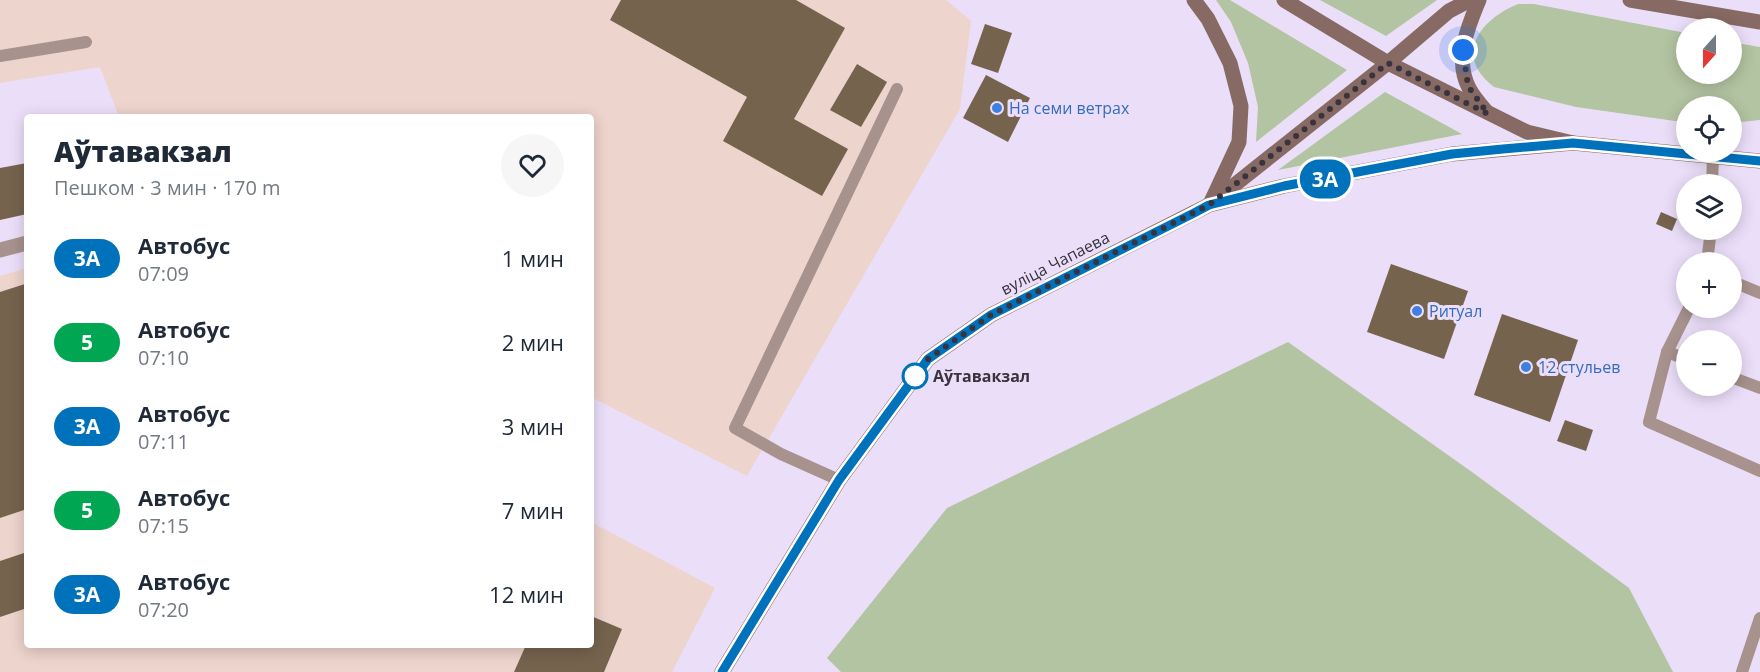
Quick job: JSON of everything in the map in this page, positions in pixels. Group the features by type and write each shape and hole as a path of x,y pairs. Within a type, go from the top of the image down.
{"main road":[{"path":"1194,0 1208,19 1230,63 1241,106 1239,142 1209,205"},
{"path":"1284,0 1388,63 1527,132 1573,143 1676,153"},
{"path":"1209,205 1388,63 1449,11 1470,0"},
{"path":"1479,0 1468,27 1463,50 1468,86 1488,114"},
{"path":"1630,0 1760,22"},
{"name":"вуліца Чапаева","path":"722,672 839,480 928,359 991,315 1209,205 1284,186 1452,154 1573,143"},
{"path":"1742,159 1760,161"}],"street":[{"path":"0,250 24,244"}],"lane":[{"path":"0,56 86,42"},
{"path":"839,480 781,454 735,428 897,88"},
{"path":"1742,286 1760,293"},
{"path":"1684,318 1667,352 1649,422 1760,471"},
{"path":"1667,352 1676,356"},
{"path":"1742,381 1760,388"},
{"path":"1742,672 1760,618"}],"shaded area":[{"path":"0,0 946,0 971,21 960,109 747,476 594,399 594,114 118,114 100,67 0,83"},
{"path":"24,269 24,648 594,648 594,524 715,588 672,672 0,672 0,276"}],"green space":[{"path":"1216,0 1230,0 1347,70 1256,142 1258,107 1248,63 1231,22"},
{"path":"1320,0 1437,0 1386,36"},
{"path":"1518,4 1534,4 1676,31 1676,84 1742,84 1742,44 1760,47 1760,120 1742,122 1742,96 1676,96 1675,121 1576,107 1494,87 1482,75 1475,63 1473,51 1482,29 1504,11"},
{"path":"1385,92 1462,134 1278,170"},
{"path":"1288,342 1472,472 1629,588 1673,672 841,672 827,658 947,508"}],"building":[{"path":"621,0 796,0 845,28 794,119 848,149 822,196 723,141 747,97 610,20"},
{"path":"985,24 1012,33 998,73 971,64"},
{"path":"857,64 887,82 861,127 830,110"},
{"name":"На семи ветрах","path":"986,75 1030,98 1008,142 963,118"},
{"path":"24,164 24,215 0,220 0,168"},
{"path":"1661,212 1676,219 1672,231 1656,224"},
{"name":"Ритуал","path":"1391,264 1468,291 1444,359 1367,332"},
{"path":"24,284 24,510 0,518 0,292"},
{"name":"12 стульев","path":"1502,314 1578,340 1550,422 1474,395"},
{"path":"1565,420 1593,430 1586,451 1557,441"},
{"path":"24,553 24,609 0,617 0,561"},
{"path":"594,617 622,629 604,672 514,672 525,648 594,648"}],"bus line":[{"name":"3А","path":"722,672 839,480 928,359 991,315 1209,205 1284,186 1452,154 1573,143 1760,161"}],"place":[{"name":"На семи ветрах","path":"997,108"},
{"name":"Ритуал","path":"1417,311"},
{"name":"12 стульев","path":"1526,367"},
{"name":"Аўтавакзал","path":"915,376"}],"route":[{"path":"915,376 928,359 991,315 1209,205 1388,63 1488,114 1468,86 1463,50"}]}
